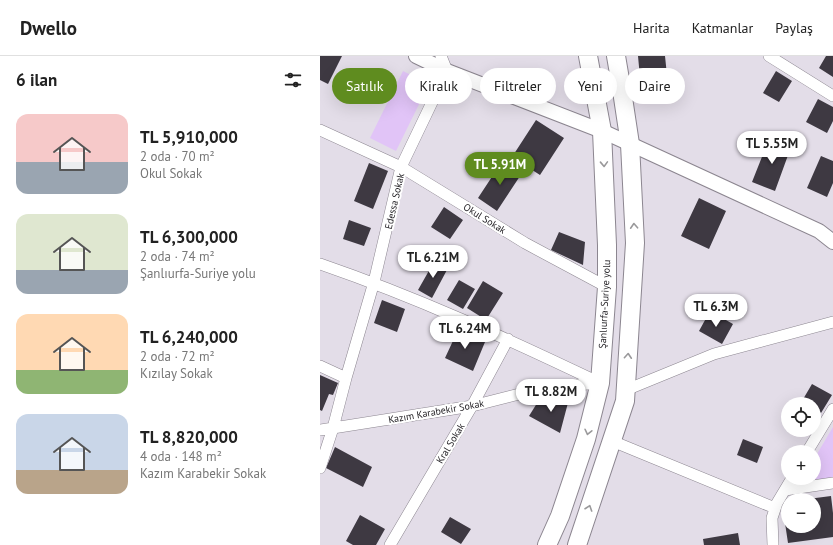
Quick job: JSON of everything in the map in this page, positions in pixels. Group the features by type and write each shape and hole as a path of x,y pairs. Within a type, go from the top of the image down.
{"main road":[{"name":"Şanlıurfa-Suriye yolu","path":"547,545 560,516 586,439 600,383 607,245 602,131 588,56"},
{"path":"577,545 625,401 626,390 635,244 630,144 616,56"}],"street":[{"path":"416,56 441,68"},
{"path":"441,56 446,68"},
{"path":"769,56 833,96"},
{"path":"472,81 602,131 819,231 833,242"},
{"name":"Edessa Sokak","path":"320,468 333,428 374,282 402,167 432,104"},
{"name":"Okul Sokak","path":"320,130 402,167 525,243 606,287"},
{"path":"320,264 374,282 508,339 600,383"},
{"path":"626,390 714,354 833,322"},
{"name":"Kral Sokak","path":"390,545 472,406 508,339"},
{"path":"320,366 346,378"},
{"name":"Kazım Karabekir Sokak","path":"320,430 472,406 543,388 600,383"},
{"path":"811,445 833,409"},
{"path":"612,441 775,508"},
{"path":"785,490 833,483"},
{"path":"772,545 772,518 775,508 788,485"}],"shaded area":[{"path":"403,71 405,72 405,104 419,104 396,151 370,138 387,104 397,104 397,83"},
{"path":"833,427 833,478 821,481 821,447"}],"building":[{"path":"320,56 342,56 336,68 332,68 332,76 328,84 320,80"},
{"path":"638,56 665,56 666,68 639,68"},
{"path":"826,56 833,56 833,77 819,68"},
{"path":"776,71 792,81 779,102 763,93"},
{"path":"818,99 833,107 833,121 827,133 806,122"},
{"path":"536,120 564,138 540,175 512,157"},
{"path":"769,139 791,147 775,191 752,182"},
{"path":"821,156 833,161 833,183 827,197 807,188"},
{"path":"503,160 522,173 497,211 478,198"},
{"path":"369,163 388,171 373,209 354,201"},
{"path":"699,198 726,211 709,249 681,236"},
{"path":"444,207 463,220 450,239 431,227"},
{"path":"349,220 371,228 364,246 343,239"},
{"path":"559,232 585,242 583,265 551,250"},
{"path":"435,260 448,268 432,298 418,290"},
{"path":"459,280 475,289 463,309 447,300"},
{"path":"483,281 503,293 486,320 467,308"},
{"path":"382,300 405,309 397,332 374,323"},
{"path":"710,311 733,324 722,344 699,331"},
{"path":"458,330 485,342 473,371 445,358"},
{"path":"320,375 338,383 333,395 329,394 322,411 320,410"},
{"path":"812,384 832,395 821,413 821,397 804,397"},
{"path":"564,397 569,399 560,433 529,416 539,400 559,399"},
{"path":"743,439 763,447 757,463 737,455"},
{"path":"335,447 372,467 363,487 326,468"},
{"path":"831,496 833,537 788,543 786,533 821,533 821,497"},
{"path":"360,515 385,529 376,545 353,545 346,541"},
{"path":"450,517 471,529 461,544 441,532"},
{"path":"738,533 740,545 704,545 703,539"}]}
